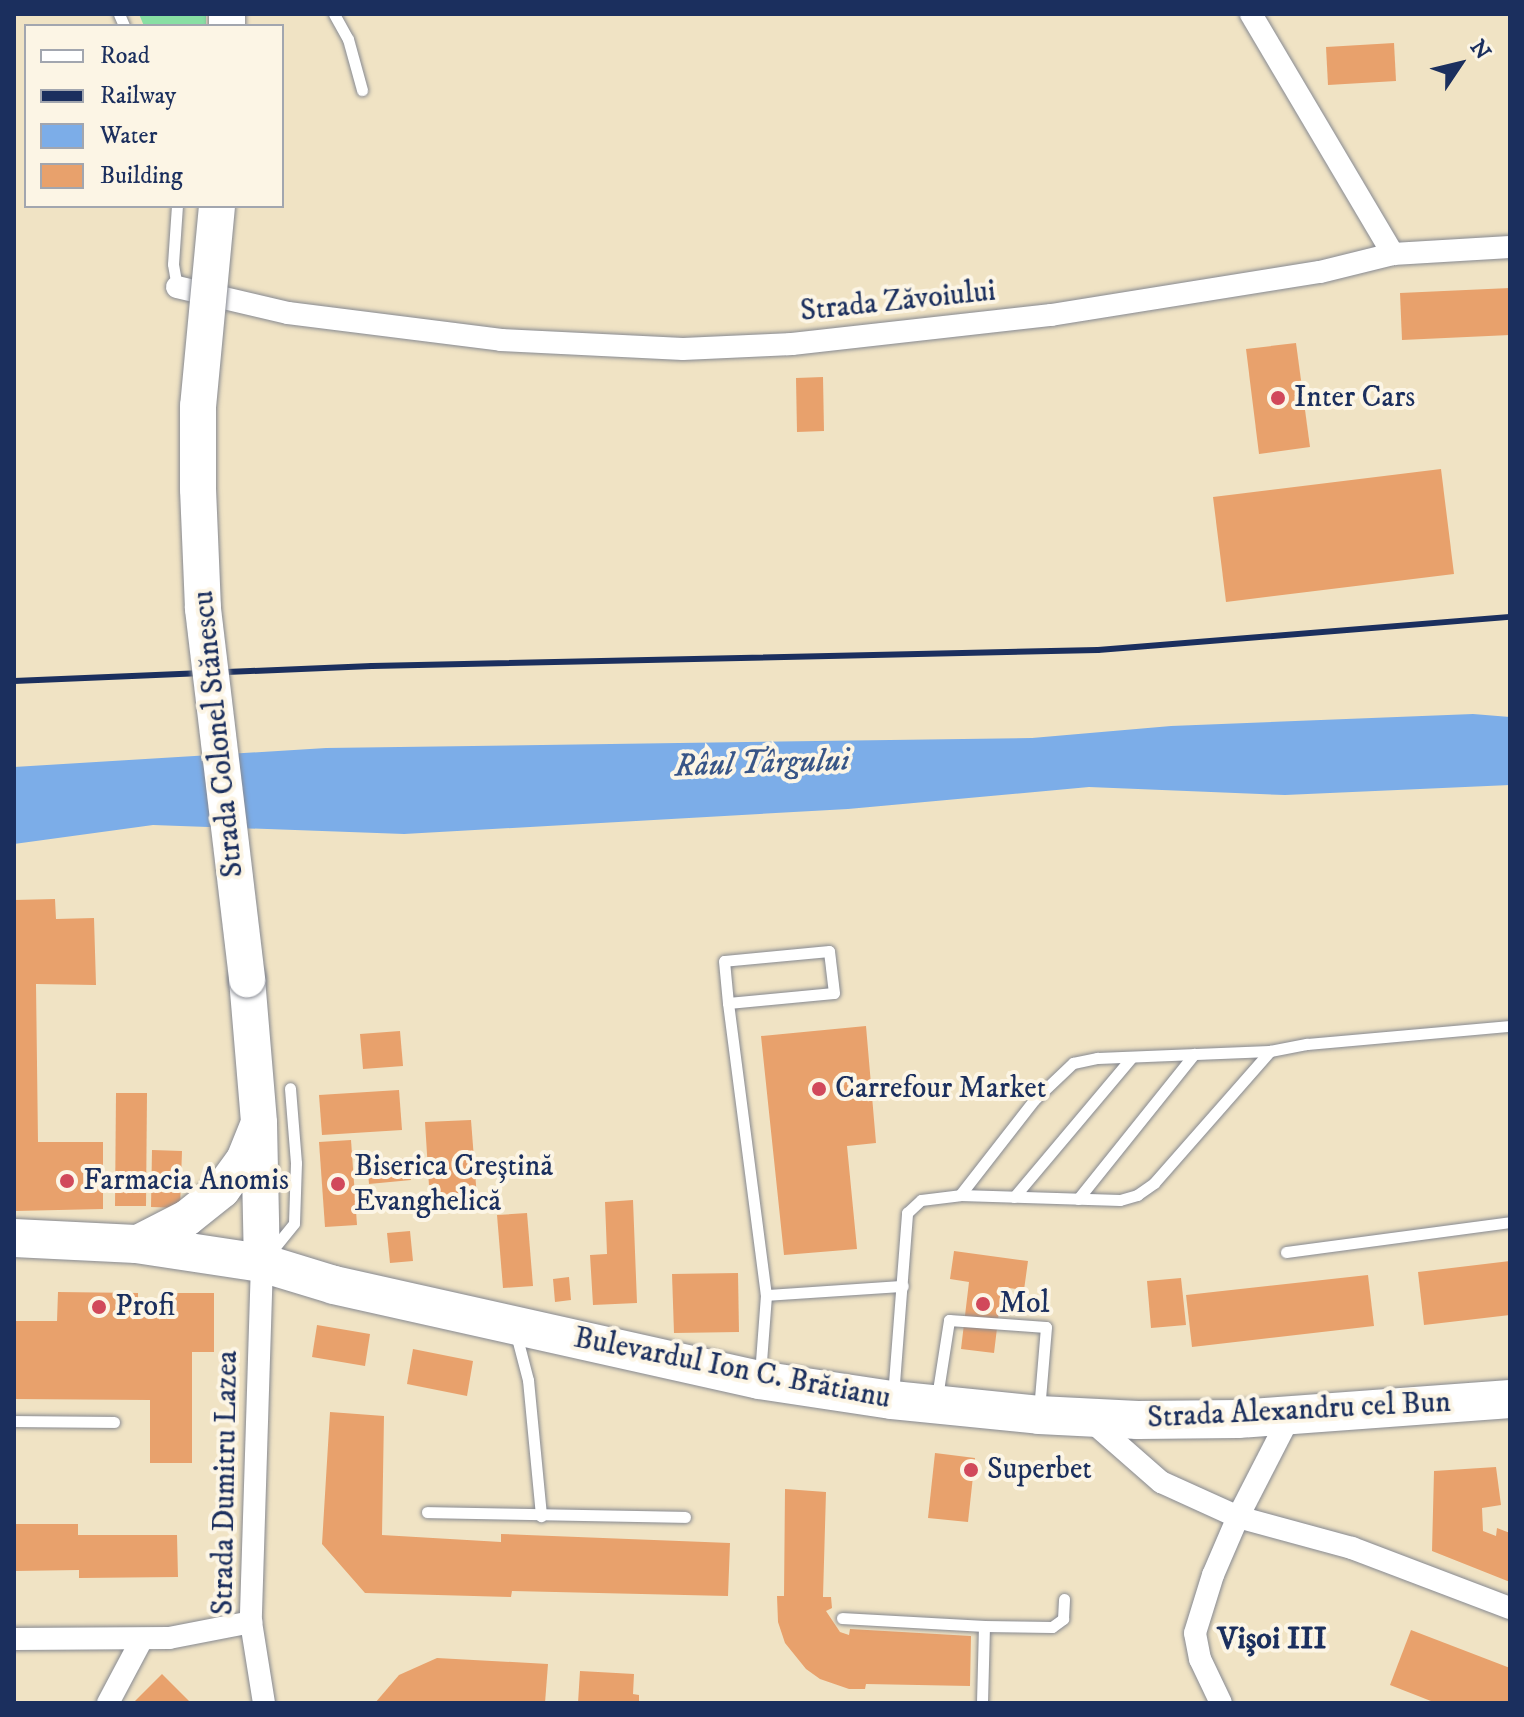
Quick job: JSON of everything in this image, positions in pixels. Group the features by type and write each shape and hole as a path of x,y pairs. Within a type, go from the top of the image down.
{"highway":[{"name":"Bulevardul Ion C. Brătianu","path":"14,1238 136,1244 262,1263 334,1285 759,1380 892,1400 1088,1419"},
{"name":"Strada Alexandru cel Bun","path":"1088,1419 1290,1416 1510,1399"}],"main road":[{"name":"Strada Colonel Stănescu","path":"217,208 198,406 203,609 247,979 259,1123 262,1263"},
{"path":"136,1244 187,1218 222,1190 244,1160 259,1123"}],"street":[{"path":"1251,14 1393,254"},
{"name":"Strada Zăvoiului","path":"177,287 288,313 501,340 683,349 792,344 1051,315 1320,272 1393,254 1510,247"},
{"name":"Strada Dumitru Lazea","path":"262,1263 251,1622 264,1703"},
{"path":"1221,1703 1200,1659 1195,1633 1213,1575 1238,1517 1290,1416"},
{"path":"1088,1419 1161,1482 1238,1517 1352,1548 1510,1608"},
{"path":"14,1639 169,1638 251,1622"},
{"path":"108,1703 142,1639"}],"lane":[{"path":"334,14 348,39 362,90"},
{"path":"177,208 173,264 177,287"},
{"path":"728,1003 834,993 829,951 724,961 728,1003 766,1295 759,1380"},
{"path":"960,1195 1034,1100 1073,1063 1097,1058 1270,1051 1307,1044 1510,1026"},
{"path":"892,1400 907,1213 921,1200 960,1195 1120,1200 1154,1183 1270,1051"},
{"path":"1078,1199 1194,1054"},
{"path":"1014,1197 1132,1057"},
{"path":"262,1263 294,1223 296,1163 290,1088"},
{"path":"1286,1252 1510,1222"},
{"path":"766,1295 903,1286"},
{"path":"936,1404 949,1320 1046,1327 1039,1415"},
{"path":"514,1326 528,1380 541,1516"},
{"path":"14,1421 114,1422"},
{"path":"427,1512 685,1517"},
{"path":"842,1618 1052,1627 1063,1619 1064,1599"},
{"path":"982,1703 984,1626"}],"green space":[{"path":"139,14 206,14 206,24 143,24"}],"water":[{"name":"Râul Târgului","path":"1473,714 1510,717 1510,785 1285,795 1089,787 848,809 404,834 153,825 14,844 14,767 326,748 1032,738 1171,726"}],"building":[{"path":"1394,43 1396,81 1328,85 1326,47"},
{"path":"1510,288 1510,335 1402,340 1400,293"},
{"name":"Inter Cars","path":"1296,343 1310,447 1259,454 1246,349"},
{"path":"823,377 824,431 797,432 796,378"},
{"path":"1441,469 1454,574 1226,602 1213,497"},
{"path":"55,899 56,919 94,918 96,985 36,984 38,1142 103,1142 103,1209 14,1211 14,900"},
{"name":"Carrefour Market","path":"866,1026 876,1143 847,1146 857,1249 784,1255 761,1036"},
{"path":"400,1031 403,1066 363,1069 360,1034"},
{"path":"399,1090 402,1130 322,1135 319,1095"},
{"path":"116,1093 147,1093 146,1206 115,1206"},
{"path":"471,1120 477,1198 430,1202 425,1122"},
{"name":"Biserica Creștină Evanghelică","path":"351,1140 357,1225 325,1227 319,1142"},
{"path":"152,1150 182,1151 180,1208 151,1207"},
{"path":"409,1158 411,1180 369,1184 367,1162"},
{"path":"633,1200 637,1303 593,1305 590,1255 607,1254 605,1202"},
{"path":"527,1213 533,1286 503,1288 497,1215"},
{"path":"410,1231 413,1261 390,1263 387,1233"},
{"path":"954,1251 1028,1261 1024,1290 1002,1287 994,1353 961,1349 969,1282 950,1279"},
{"path":"1510,1261 1510,1315 1424,1325 1418,1272"},
{"path":"738,1273 739,1332 674,1333 672,1274"},
{"path":"1368,1275 1374,1326 1192,1347 1186,1295"},
{"path":"569,1277 571,1300 555,1302 553,1279"},
{"path":"1181,1278 1186,1325 1151,1328 1147,1281"},
{"path":"58,1292 138,1293 138,1308 175,1308 175,1293 214,1293 214,1352 192,1352 192,1463 150,1463 150,1400 14,1399 14,1321 57,1321"},
{"path":"317,1325 370,1334 365,1366 312,1357"},
{"path":"413,1349 473,1361 467,1396 407,1384"},
{"path":"330,1412 384,1416 382,1535 501,1542 501,1534 730,1543 728,1596 512,1591 511,1597 365,1593 322,1544"},
{"path":"935,1453 975,1458 968,1522 928,1518"},
{"path":"1496,1467 1501,1505 1482,1508 1483,1531 1496,1536 1497,1528 1510,1533 1510,1582 1432,1551 1434,1471"},
{"path":"785,1489 826,1492 823,1597 831,1597 832,1608 826,1611 840,1632 849,1635 850,1629 971,1636 970,1686 866,1684 865,1689 849,1689 820,1679 806,1669 785,1643 778,1622 777,1596 784,1596"},
{"path":"14,1524 78,1524 78,1535 177,1535 178,1577 79,1578 79,1570 14,1571"},
{"path":"1411,1630 1510,1668 1510,1703 1436,1703 1390,1685"},
{"path":"437,1658 548,1664 545,1703 375,1703 399,1675"},
{"path":"580,1671 634,1674 633,1694 639,1695 639,1703 578,1703"},
{"path":"162,1674 191,1703 133,1703"}],"railway":[{"path":"14,681 372,666 1098,650 1510,617"}],"place":[{"name":"Inter Cars","path":"1278,398"},
{"name":"Carrefour Market","path":"819,1089"},
{"name":"Farmacia Anomis","path":"67,1181"},
{"name":"Biserica Creștină Evanghelică","path":"338,1184"},
{"name":"Mol","path":"983,1304"},
{"name":"Profi","path":"99,1307"},
{"name":"Superbet","path":"971,1470"}],"district":[{"name":"Vişoi III","path":"1272,1639"}]}
